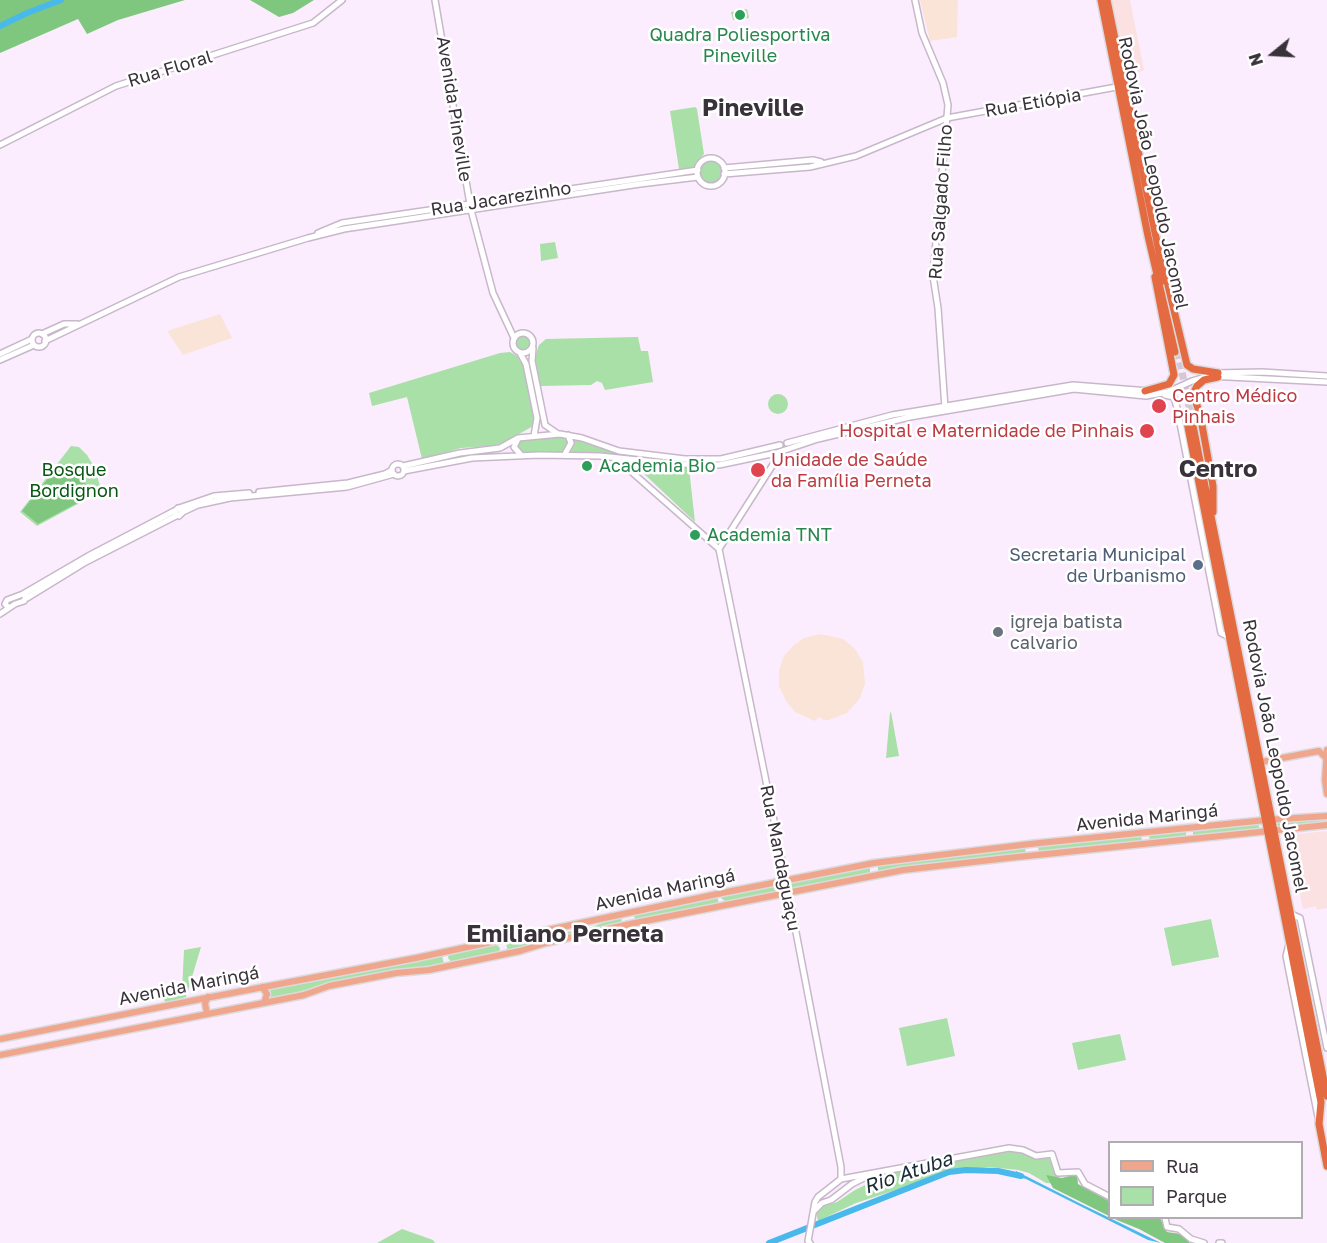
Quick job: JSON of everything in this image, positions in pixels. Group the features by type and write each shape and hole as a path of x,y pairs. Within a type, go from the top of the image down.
{"highway":[{"name":"Rodovia João Leopoldo Jacomel","path":"1101,0 1122,85 1161,261 1177,352 1150,242 1122,85 1107,0"},
{"path":"1145,394 1169,384 1174,375 1156,286 1150,242"},
{"path":"1161,261 1169,285 1187,365 1218,375"},
{"path":"1212,518 1215,503 1213,486 1200,414 1193,394 1204,380 1218,375"},
{"name":"Rodovia João Leopoldo Jacomel","path":"1269,820 1260,762 1237,659 1229,637 1189,422 1212,518 1237,659 1269,820 1271,830 1321,1102 1319,1124 1327,1166"},
{"name":"Rodovia João Leopoldo Jacomel","path":"1271,830 1291,914 1327,1096"}],"main road":[{"path":"1260,762 1319,751 1326,753 1327,794"},
{"name":"Avenida Maringá","path":"0,1055 208,997 447,952 845,868 975,850 1327,816"},
{"name":"Avenida Maringá","path":"0,1039 32,1032 207,1014 304,994 328,986 396,973 450,966 630,924 935,866 1327,825"},
{"path":"1189,829 1191,839"},
{"path":"1143,834 1144,844"},
{"path":"845,868 853,874 852,879 847,882"},
{"path":"722,893 721,900 724,905"},
{"path":"499,941 504,947 501,955"},
{"path":"447,952 445,959 450,966"},
{"path":"262,987 267,994 264,1003"},
{"path":"207,1014 205,1003 208,997"},
{"path":"32,1032 28,1041 34,1047"}],"street":[{"name":"Rua Floral","path":"0,145 116,86 313,23 342,0"},
{"name":"Avenida Pineville","path":"435,0 470,206 493,293 514,338"},
{"name":"Rua Salgado Filho","path":"915,0 922,33 947,94 947,118 933,276 938,308 945,407"},
{"name":"Rua Etiópia","path":"947,118 1122,85"},
{"path":"724,171 813,160 823,162 855,156 947,118"},
{"path":"710,159 719,161 724,171 720,183 712,186 704,184 698,177 698,170 703,161 710,159"},
{"name":"Rua Jacarezinho","path":"555,194 698,170"},
{"name":"Rua Jacarezinho","path":"78,324 64,324 42,334 36,334 33,342 41,346 45,341 78,324 179,277 308,238 342,223 698,177"},
{"name":"Avenida Pineville","path":"506,320 522,333"},
{"path":"532,373 520,353 514,348 514,338 522,333 532,337 534,342 532,373 540,418 534,436"},
{"path":"42,334 45,341"},
{"path":"0,354 33,342"},
{"path":"0,360 33,342"},
{"path":"520,353 528,353 532,348"},
{"path":"1145,394 1218,375 1263,372 1327,376"},
{"path":"1218,375 1327,382"},
{"path":"393,472 395,465 403,468 472,458 565,454 708,466 725,464 785,446 945,407 1079,389 1170,395 1175,399 1221,633 1229,637"},
{"path":"540,418 547,428 560,435"},
{"path":"0,614 5,606 22,603 25,596 84,563 178,512 214,496 348,483 393,472 399,476 403,468 460,453 500,448 519,438 534,436 568,435 619,452 672,459 721,459 770,450"},
{"path":"565,454 571,443 568,435"},
{"path":"519,438 514,447 521,455"},
{"path":"615,458 719,549 785,446"},
{"path":"640,478 634,467 642,460"},
{"name":"Rua Mandaguaçu","path":"719,549 786,880 841,1167 841,1179"},
{"path":"1291,914 1300,918 1324,1022 1327,1048"},
{"path":"810,1243 808,1241 815,1202 841,1179 952,1157 1017,1149 1036,1156 1052,1154 1058,1173 1078,1172 1085,1184 1108,1196"},
{"path":"841,1167 849,1176 852,1184"},
{"path":"812,1215 819,1205 831,1200 852,1184 869,1175"},
{"path":"826,1190 827,1197 831,1200"},
{"path":"1165,1219 1167,1227 1179,1228 1191,1239 1204,1243"}],"shaded area":[{"path":"920,0 958,0 957,37 930,41"},
{"path":"1111,0 1130,0 1144,70 1128,77 1127,77"},
{"path":"220,314 232,338 183,355 167,331"},
{"path":"821,634 843,639 855,649 863,662 865,684 860,698 847,713 829,720 819,717 815,721 795,712 786,701 779,686 779,670 784,656 794,645 804,638"},
{"path":"1327,831 1327,908 1317,910 1316,906 1303,909 1287,835"}],"green space":[{"path":"0,0 185,0 118,20 87,34 78,19 0,53"},
{"path":"250,0 314,0 293,13 279,17"},
{"name":"Quadra Poliesportiva Pineville","path":"747,9 749,18 733,20 731,12"},
{"path":"695,107 704,154 694,168 679,169 670,111"},
{"path":"711,160 720,163 723,172 720,181 711,184 702,181 699,172 702,163"},
{"path":"555,242 558,258 541,261 540,244"},
{"path":"523,334 529,337 532,343 529,349 523,352 517,349 514,343 517,337"},
{"path":"638,337 641,351 648,351 653,382 605,390 602,383 597,381 591,385 541,386 539,384 535,357 539,345 546,339"},
{"path":"510,352 519,357 525,367 535,425 503,443 461,448 422,459 407,397 372,406 369,393 500,353"},
{"path":"778,394 785,397 788,404 785,411 778,414 771,411 768,404 771,397"},
{"path":"563,437 569,444 563,452 522,453 517,447 519,441 522,440"},
{"path":"571,438 619,454 673,462 717,462 769,451 724,463 673,463 570,453 574,445"},
{"name":"Bosque Bordignon","path":"71,446 79,447 87,455 102,491 37,526 20,512"},
{"name":"Bosque Bordignon","path":"63,464 73,469 94,494 38,524 22,511 58,466"},
{"path":"641,465 689,468 695,522 640,470"},
{"path":"890,713 899,756 886,758"},
{"path":"1317,819 1327,822 1276,828 1275,822"},
{"path":"1259,824 1259,830 1193,836 1193,831"},
{"path":"1186,831 1186,835 1150,841 1149,836"},
{"path":"1141,837 1143,843 1039,853 1038,846"},
{"path":"1025,847 1026,854 923,864 878,872 878,865"},
{"path":"870,866 870,875 792,890 791,881"},
{"path":"779,884 781,892 726,902 721,898 724,895"},
{"path":"717,896 719,904 635,921 634,914"},
{"path":"621,916 622,923 508,952 506,943 589,928"},
{"path":"1211,919 1219,957 1172,966 1164,928"},
{"path":"496,944 500,948 499,952 452,963 448,958 449,953"},
{"path":"201,947 186,997 166,1003 165,991 182,991 184,950"},
{"path":"442,956 444,964 328,984 271,999 270,989"},
{"path":"947,1018 955,1056 907,1066 899,1028"},
{"path":"1120,1034 1126,1060 1078,1070 1072,1043"},
{"path":"1002,1152 1019,1152 1034,1158 1049,1158 1061,1184 1046,1183 1029,1173 1018,1170 989,1167 944,1171 926,1180 856,1203 818,1221 816,1212 821,1207 837,1202 869,1183 895,1176 894,1172"},
{"path":"1077,1174 1078,1184 1108,1200 1108,1216 1053,1188 1046,1175 1062,1178"},
{"path":"1114,1219 1160,1219 1167,1232 1181,1234 1190,1243 1165,1243"},
{"path":"402,1229 433,1240 435,1243 377,1243"}],"water":[{"path":"1016,1171 1108,1219 1161,1243 1148,1240 1026,1179 1015,1176"}],"waterway":[{"path":"0,26 61,0"},
{"name":"Rio Atuba","path":"769,1243 949,1172 998,1171 1021,1176"}],"tunnel":[{"path":"1178,352 1192,421"}],"place":[{"name":"Quadra Poliesportiva Pineville","path":"740,15"},
{"name":"Centro Médico Pinhais","path":"1159,406"},
{"name":"Hospital e Maternidade de Pinhais","path":"1147,431"},
{"name":"Academia Bio","path":"587,466"},
{"name":"Unidade de Saúde da Família Perneta","path":"758,470"},
{"name":"Academia TNT","path":"695,535"},
{"name":"Secretaria Municipal de Urbanismo","path":"1198,565"},
{"name":"igreja batista calvario","path":"998,632"}],"district":[{"name":"Pineville","path":"753,108"},
{"name":"Centro","path":"1218,469"},
{"name":"Emiliano Perneta","path":"565,934"}]}
